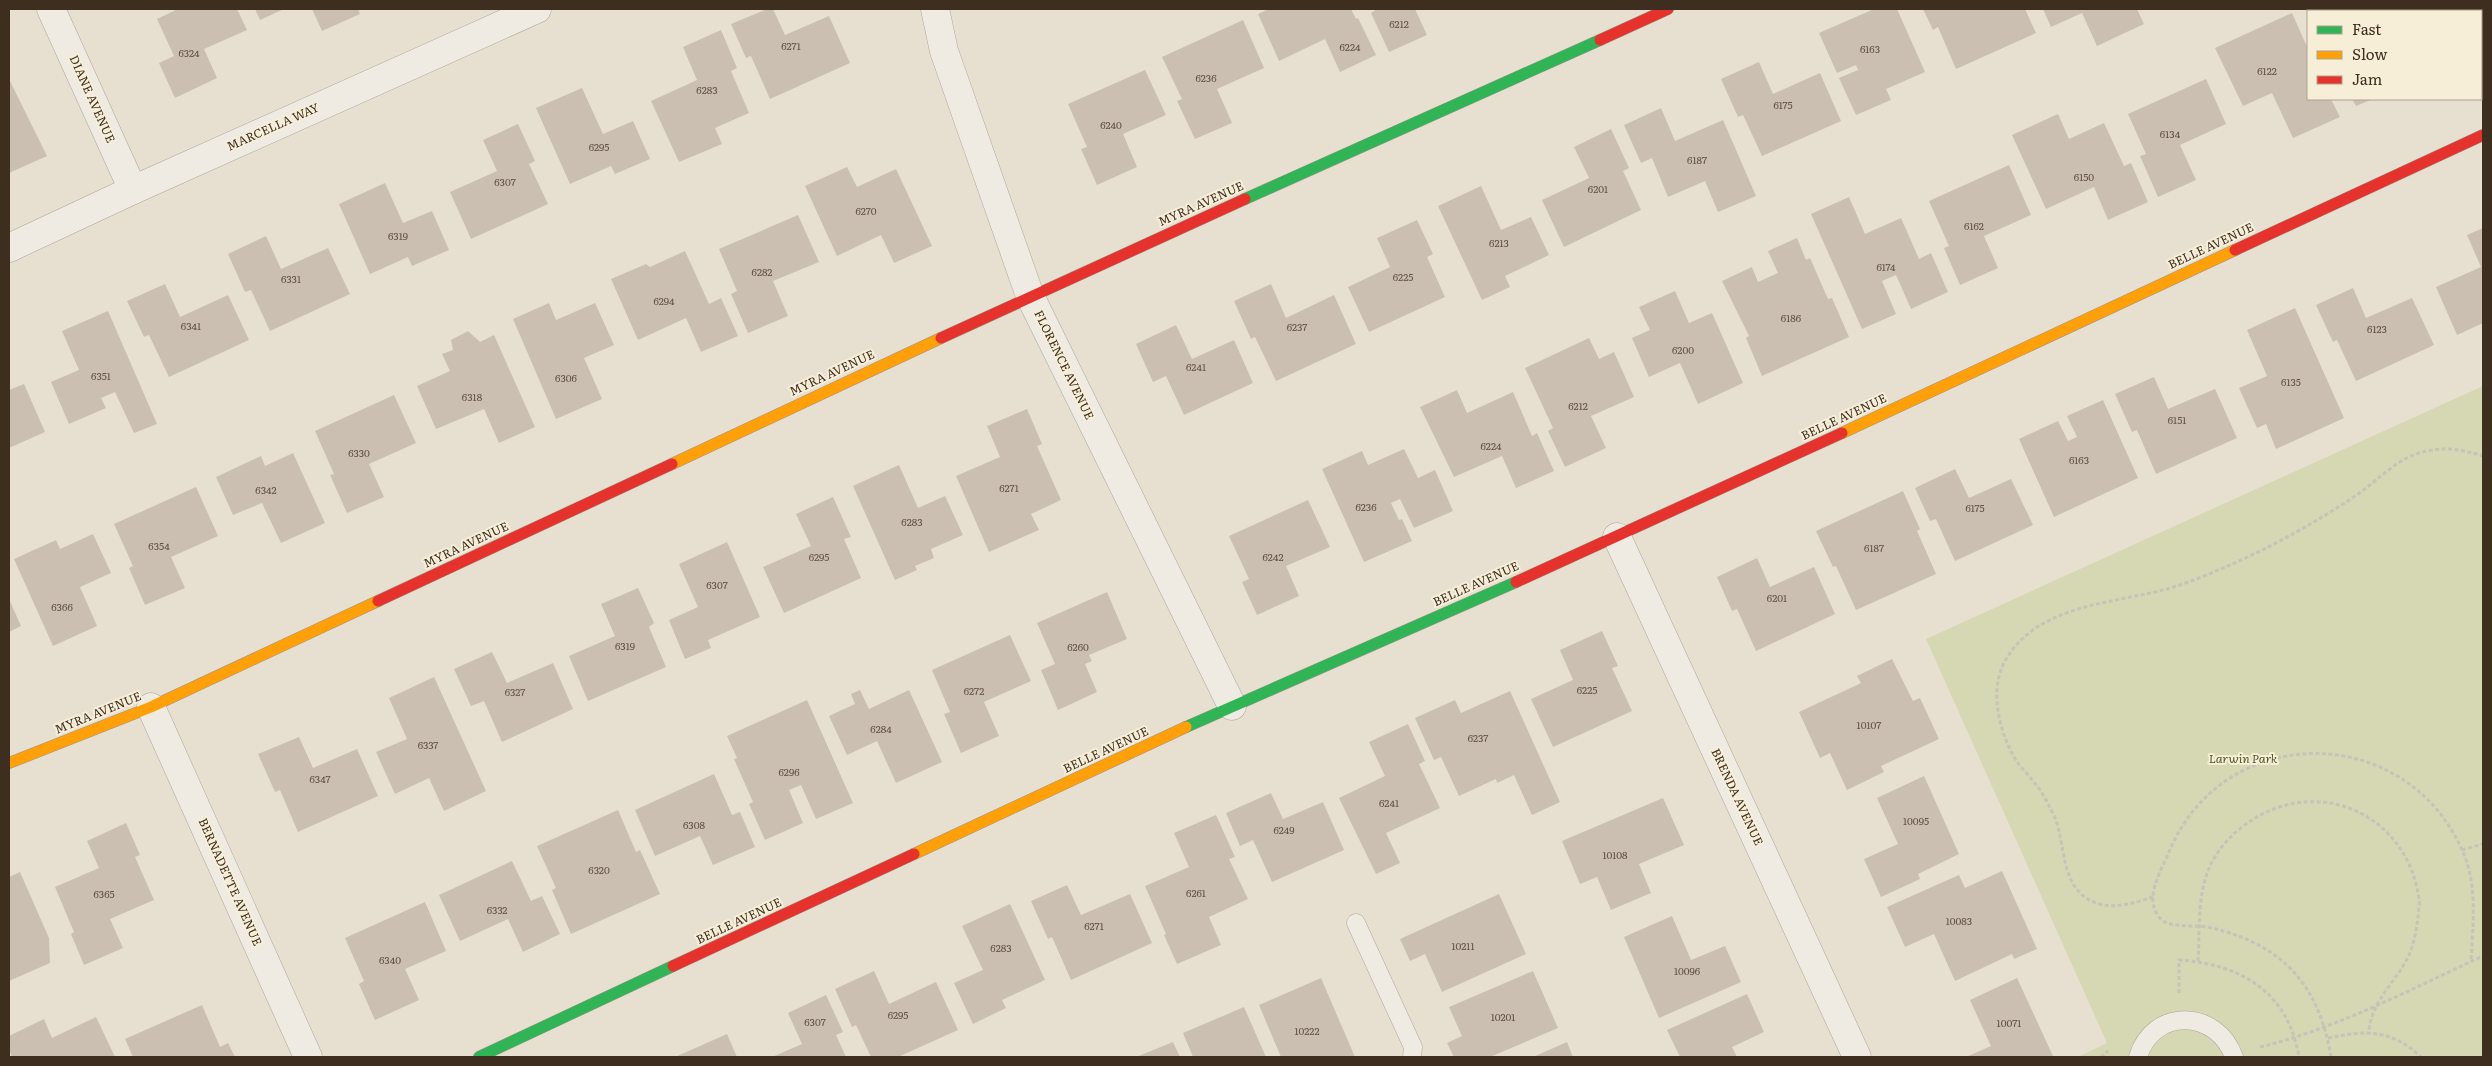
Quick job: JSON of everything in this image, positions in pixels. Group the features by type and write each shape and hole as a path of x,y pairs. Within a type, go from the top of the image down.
{"street":[{"name":"DIANE AVENUE","path":"51,9 133,190"},
{"name":"MARCELLA WAY","path":"9,248 133,190 538,9"},
{"name":"FLORENCE AVENUE","path":"936,9 944,50 1030,296 1232,706"},
{"name":"MYRA AVENUE","path":"9,763 151,707 1030,296 1668,9"},
{"name":"BELLE AVENUE","path":"478,1057 1232,706 1617,538 2483,135"},
{"name":"BRENDA AVENUE","path":"1617,538 1857,1057"},
{"name":"BERNADETTE AVENUE","path":"151,707 308,1057"}],"lane":[{"path":"1356,923 1413,1046 1412,1057"},
{"path":"2138,1057 2146,1041 2158,1029 2172,1022 2190,1020 2206,1023 2220,1032 2234,1055"}],"path":[{"path":"2153,897 2130,904 2098,905 2085,898 2076,889 2070,876 2058,825 2047,800 2015,759 2005,738 1998,713 1997,688 2002,670 2005,662 2019,643 2038,625 2067,612 2170,588 2245,558 2289,537 2358,494 2400,462 2418,453 2439,449 2459,449 2483,456"},
{"path":"2331,1057 2324,1026 2311,998 2298,976 2280,957 2252,940 2200,925 2172,924 2163,921 2154,908 2153,897 2174,842 2192,813 2216,787 2254,764 2285,756 2322,754 2354,758 2381,766 2404,779 2425,796 2445,820 2462,850 2470,873 2472,892 2471,961"},
{"path":"2198,961 2202,895 2208,870 2223,845 2242,826 2268,809 2304,800 2336,803 2370,817 2394,838 2412,869 2420,901 2416,932 2409,955 2376,1005 2372,1014 2369,1031"},
{"path":"2462,850 2483,844"},
{"path":"2234,1055 2295,1038 2376,1005 2483,956"},
{"path":"2179,995 2179,960 2219,965 2239,973 2254,982 2282,1012 2295,1038 2299,1057"},
{"path":"2328,1038 2369,1031 2392,1037 2421,1057"}],"green space":[{"name":"Larwin Park","path":"2483,386 2483,1057 2078,1057 2107,1043 1926,639"}],"building":[{"path":"178,9 237,9 247,30 204,49 217,78 175,98 159,63 174,56 157,19"},
{"path":"255,9 284,9 260,20"},
{"path":"312,9 358,9 360,14 322,31"},
{"path":"767,9 773,9 785,35 829,16 850,63 770,99 751,56 746,58 731,24"},
{"path":"1269,9 1351,9 1356,19 1358,18 1376,55 1340,72 1325,39 1279,61 1258,14"},
{"path":"1377,9 1415,9 1427,35 1389,52 1371,13"},
{"path":"1874,9 1897,9 1925,72 1886,89 1891,100 1856,115 1839,78 1858,70 1856,65 1837,73 1819,33"},
{"path":"1923,9 2025,9 2036,33 1956,69 1938,27 1933,30"},
{"path":"2043,9 2137,9 2144,24 2097,46 2082,13 2051,27"},
{"path":"2414,9 2414,10 2359,10"},
{"path":"2483,9 2483,14 2482,10 2436,10"},
{"path":"2292,13 2307,47 2307,100 2332,100 2340,117 2293,138 2272,93 2243,106 2215,48"},
{"path":"1243,20 1264,68 1217,89 1232,123 1195,139 1177,101 1182,99 1162,57"},
{"path":"721,30 737,68 731,71 749,113 715,128 722,144 679,162 651,101 697,80 683,47"},
{"path":"1759,62 1773,94 1820,73 1841,121 1762,156 1743,115 1738,117 1721,79"},
{"path":"1145,70 1166,115 1123,134 1137,167 1097,185 1081,149 1087,147 1068,104"},
{"path":"9,79 47,156 9,173"},
{"path":"2206,79 2226,124 2180,145 2196,180 2158,197 2140,156 2146,154 2128,114"},
{"path":"582,88 603,134 633,121 650,159 615,174 611,166 570,184 536,108"},
{"path":"2353,100 2371,100 2356,106"},
{"path":"1661,108 1675,141 1723,120 1756,196 1718,212 1705,181 1668,197 1652,158 1641,163 1624,125"},
{"path":"2058,114 2069,139 2104,123 2124,166 2131,163 2148,202 2108,220 2094,187 2046,209 2012,135"},
{"path":"518,124 535,161 529,164 548,204 471,239 450,192 497,171 483,140"},
{"path":"1611,129 1629,168 1623,171 1641,210 1564,247 1542,200 1589,178 1574,147"},
{"path":"2009,165 2031,215 1984,236 1998,268 1960,285 1944,248 1949,246 1929,201"},
{"path":"847,167 857,187 896,169 932,246 894,263 881,235 837,256 805,186"},
{"path":"385,183 403,223 432,211 449,250 412,266 408,257 370,274 339,204"},
{"path":"1481,186 1501,230 1531,217 1549,255 1505,276 1510,287 1482,300 1438,206"},
{"path":"1849,197 1865,234 1901,218 1919,259 1931,253 1948,292 1911,309 1896,275 1882,281 1896,314 1862,329 1811,214"},
{"path":"798,215 819,262 773,281 788,316 748,333 731,294 737,291 719,249"},
{"path":"1417,220 1433,254 1427,257 1445,297 1369,332 1348,287 1390,267 1377,238"},
{"path":"2483,228 2483,323 2457,335 2436,287 2481,267 2467,235"},
{"path":"266,236 281,269 328,248 350,294 270,331 251,290 245,292 228,254"},
{"path":"1797,238 1806,260 1810,258 1828,299 1832,298 1849,337 1762,376 1746,338 1749,336 1722,281 1752,267 1758,282 1778,273 1768,251"},
{"path":"685,251 709,304 721,298 738,336 701,352 686,318 638,340 611,279 646,264 650,267"},
{"path":"165,284 180,317 228,295 249,340 169,377 149,335 144,337 127,301"},
{"path":"1271,284 1286,318 1334,295 1356,344 1276,381 1255,337 1251,339 1234,301"},
{"path":"2353,288 2366,318 2412,298 2434,345 2356,381 2337,340 2333,342 2316,305"},
{"path":"1675,291 1689,323 1712,313 1743,383 1698,404 1680,363 1649,377 1632,338 1650,330 1639,307"},
{"path":"549,303 556,320 595,303 614,345 584,358 602,399 556,419 513,319"},
{"path":"2295,308 2344,418 2276,449 2266,424 2257,428 2239,388 2267,376 2247,330"},
{"path":"108,311 157,424 134,433 115,392 101,398 106,408 69,424 51,382 79,370 62,331"},
{"path":"1176,325 1192,359 1234,340 1253,383 1184,415 1166,376 1153,382 1136,344"},
{"path":"468,331 480,342 494,335 535,427 499,443 484,409 436,429 417,386 450,371 442,354 453,350 451,340"},
{"path":"1589,338 1599,359 1614,352 1634,397 1591,416 1606,448 1565,467 1548,431 1553,428 1525,368"},
{"path":"2154,377 2168,409 2215,389 2237,438 2156,474 2137,430 2132,432 2115,394"},
{"path":"24,384 45,432 9,448 9,390"},
{"path":"1457,390 1467,413 1513,392 1532,436 1537,433 1554,471 1516,488 1502,456 1454,477 1420,407"},
{"path":"394,395 416,443 369,464 384,497 347,513 330,475 334,474 315,431"},
{"path":"2103,400 2138,478 2054,517 2019,439 2058,421 2068,441 2077,437 2067,416"},
{"path":"1027,409 1042,444 1037,446 1061,500 1031,514 1039,530 989,552 956,476 1000,457 987,426"},
{"path":"1404,449 1418,478 1435,470 1453,511 1414,528 1400,499 1391,503 1399,520 1402,519 1412,541 1364,562 1322,469 1362,451 1368,465"},
{"path":"293,453 325,523 281,543 262,503 233,515 216,477 261,456 265,466"},
{"path":"899,465 918,508 945,496 963,535 931,549 934,558 915,566 917,570 895,580 853,486"},
{"path":"1955,469 1969,498 2011,479 2033,525 1955,561 1936,519 1930,521 1915,488"},
{"path":"196,487 218,536 171,557 185,588 145,605 129,568 133,566 114,524"},
{"path":"1903,491 1920,529 1917,531 1936,574 1856,610 1836,566 1833,567 1816,531"},
{"path":"833,497 851,537 844,539 861,578 784,613 763,567 811,546 796,514"},
{"path":"1308,500 1330,547 1286,566 1299,596 1257,615 1242,582 1249,579 1229,536"},
{"path":"93,534 111,573 80,587 97,626 53,646 14,559 56,540 60,549"},
{"path":"727,542 760,617 708,640 711,648 685,659 669,620 698,607 679,564"},
{"path":"1757,558 1770,587 1814,567 1835,614 1756,651 1737,609 1732,611 1717,577"},
{"path":"638,588 654,623 649,627 666,667 588,701 569,656 615,636 601,604"},
{"path":"1107,592 1127,639 1089,655 1092,661 1085,664 1097,692 1058,710 1041,670 1055,664 1037,623"},
{"path":"9,599 21,626 9,632"},
{"path":"1602,631 1618,666 1612,668 1632,711 1553,747 1531,699 1573,680 1560,650"},
{"path":"1010,635 1031,681 984,702 999,736 961,753 944,714 950,712 932,670"},
{"path":"492,652 507,683 553,663 573,709 502,742 484,701 471,706 454,669"},
{"path":"1892,659 1913,701 1920,698 1939,739 1881,766 1884,772 1847,790 1830,753 1820,758 1799,712 1861,683 1857,676"},
{"path":"434,677 486,791 444,811 429,778 395,794 376,752 407,739 389,698"},
{"path":"860,690 869,709 909,690 942,762 896,783 877,741 847,755 829,716 855,704 851,694"},
{"path":"1510,691 1560,802 1532,815 1514,775 1497,783 1496,779 1459,796 1441,757 1434,760 1415,718 1455,700 1461,713"},
{"path":"807,700 853,803 816,819 801,785 789,790 803,823 765,840 749,804 753,802 734,759 737,758 727,736"},
{"path":"1408,724 1425,761 1419,764 1440,808 1386,833 1400,863 1376,874 1339,798 1385,776 1369,742"},
{"path":"299,737 313,768 357,749 378,796 298,832 280,790 275,792 258,754"},
{"path":"714,774 732,815 740,812 755,847 713,865 700,836 655,856 635,810"},
{"path":"1924,776 1959,854 1918,874 1920,879 1881,897 1864,859 1898,844 1877,798"},
{"path":"1271,793 1283,819 1323,802 1344,850 1272,882 1253,840 1240,846 1226,813"},
{"path":"1663,798 1684,845 1639,864 1651,893 1611,910 1597,877 1580,884 1562,841"},
{"path":"618,810 636,852 640,850 660,894 571,934 552,890 556,888 537,846"},
{"path":"1216,815 1235,857 1229,859 1248,899 1209,917 1221,945 1177,964 1145,886 1189,867 1174,833"},
{"path":"126,823 140,855 135,857 154,900 110,919 123,948 84,965 71,934 74,932 55,887 99,868 87,841"},
{"path":"512,861 531,901 542,896 560,934 523,952 508,919 460,941 439,895"},
{"path":"2002,871 2037,949 2014,959 2012,954 1955,981 1934,934 1905,947 1887,907 1959,875 1965,888"},
{"path":"20,872 49,938 50,963 9,981 9,877"},
{"path":"1067,885 1081,915 1130,894 1152,943 1071,980 1052,937 1048,939 1031,901"},
{"path":"1499,894 1526,954 1442,992 1425,954 1410,961 1400,939"},
{"path":"425,902 446,951 405,969 419,1000 375,1020 359,984 364,981 345,938"},
{"path":"1010,904 1045,980 1002,1000 1006,1008 973,1024 954,983 983,970 962,926"},
{"path":"1672,916 1691,960 1725,946 1741,982 1659,1018 1624,937"},
{"path":"874,971 889,1004 936,982 958,1030 898,1057 871,1057 856,1025 852,1027 835,989"},
{"path":"1533,971 1558,1028 1490,1057 1454,1057 1447,1043 1462,1036 1449,1007"},
{"path":"1321,978 1355,1057 1281,1057 1259,1005"},
{"path":"2017,978 2053,1056 1966,1057 1991,1046 1970,1000"},
{"path":"1747,994 1764,1032 1732,1047 1737,1057 1680,1057 1667,1030"},
{"path":"826,995 843,1032 836,1035 846,1057 772,1057 802,1044 788,1013"},
{"path":"202,1005 220,1047 228,1043 235,1057 133,1057 125,1039"},
{"path":"1244,1007 1266,1057 1193,1057 1183,1033"},
{"path":"96,1017 115,1057 12,1057 9,1050 9,1036 44,1019 52,1038"},
{"path":"727,1034 737,1057 675,1057"},
{"path":"1173,1042 1180,1057 1136,1057"},
{"path":"1567,1042 1573,1057 1533,1057"}],"traffic: fast":[{"path":"1245,199 1600,40"},
{"path":"1186,727 1516,582"},
{"path":"479,1057 673,966"}],"traffic: slow":[{"path":"1842,433 2235,250"},
{"path":"672,464 941,338"},
{"path":"9,763 151,707 378,601"},
{"path":"914,854 1186,727"}],"traffic: jam":[{"path":"1600,40 1668,9"},
{"path":"2235,250 2483,135"},
{"path":"941,338 1245,199"},
{"path":"1516,582 1842,433"},
{"path":"378,601 672,464"},
{"path":"673,966 914,854"}]}
